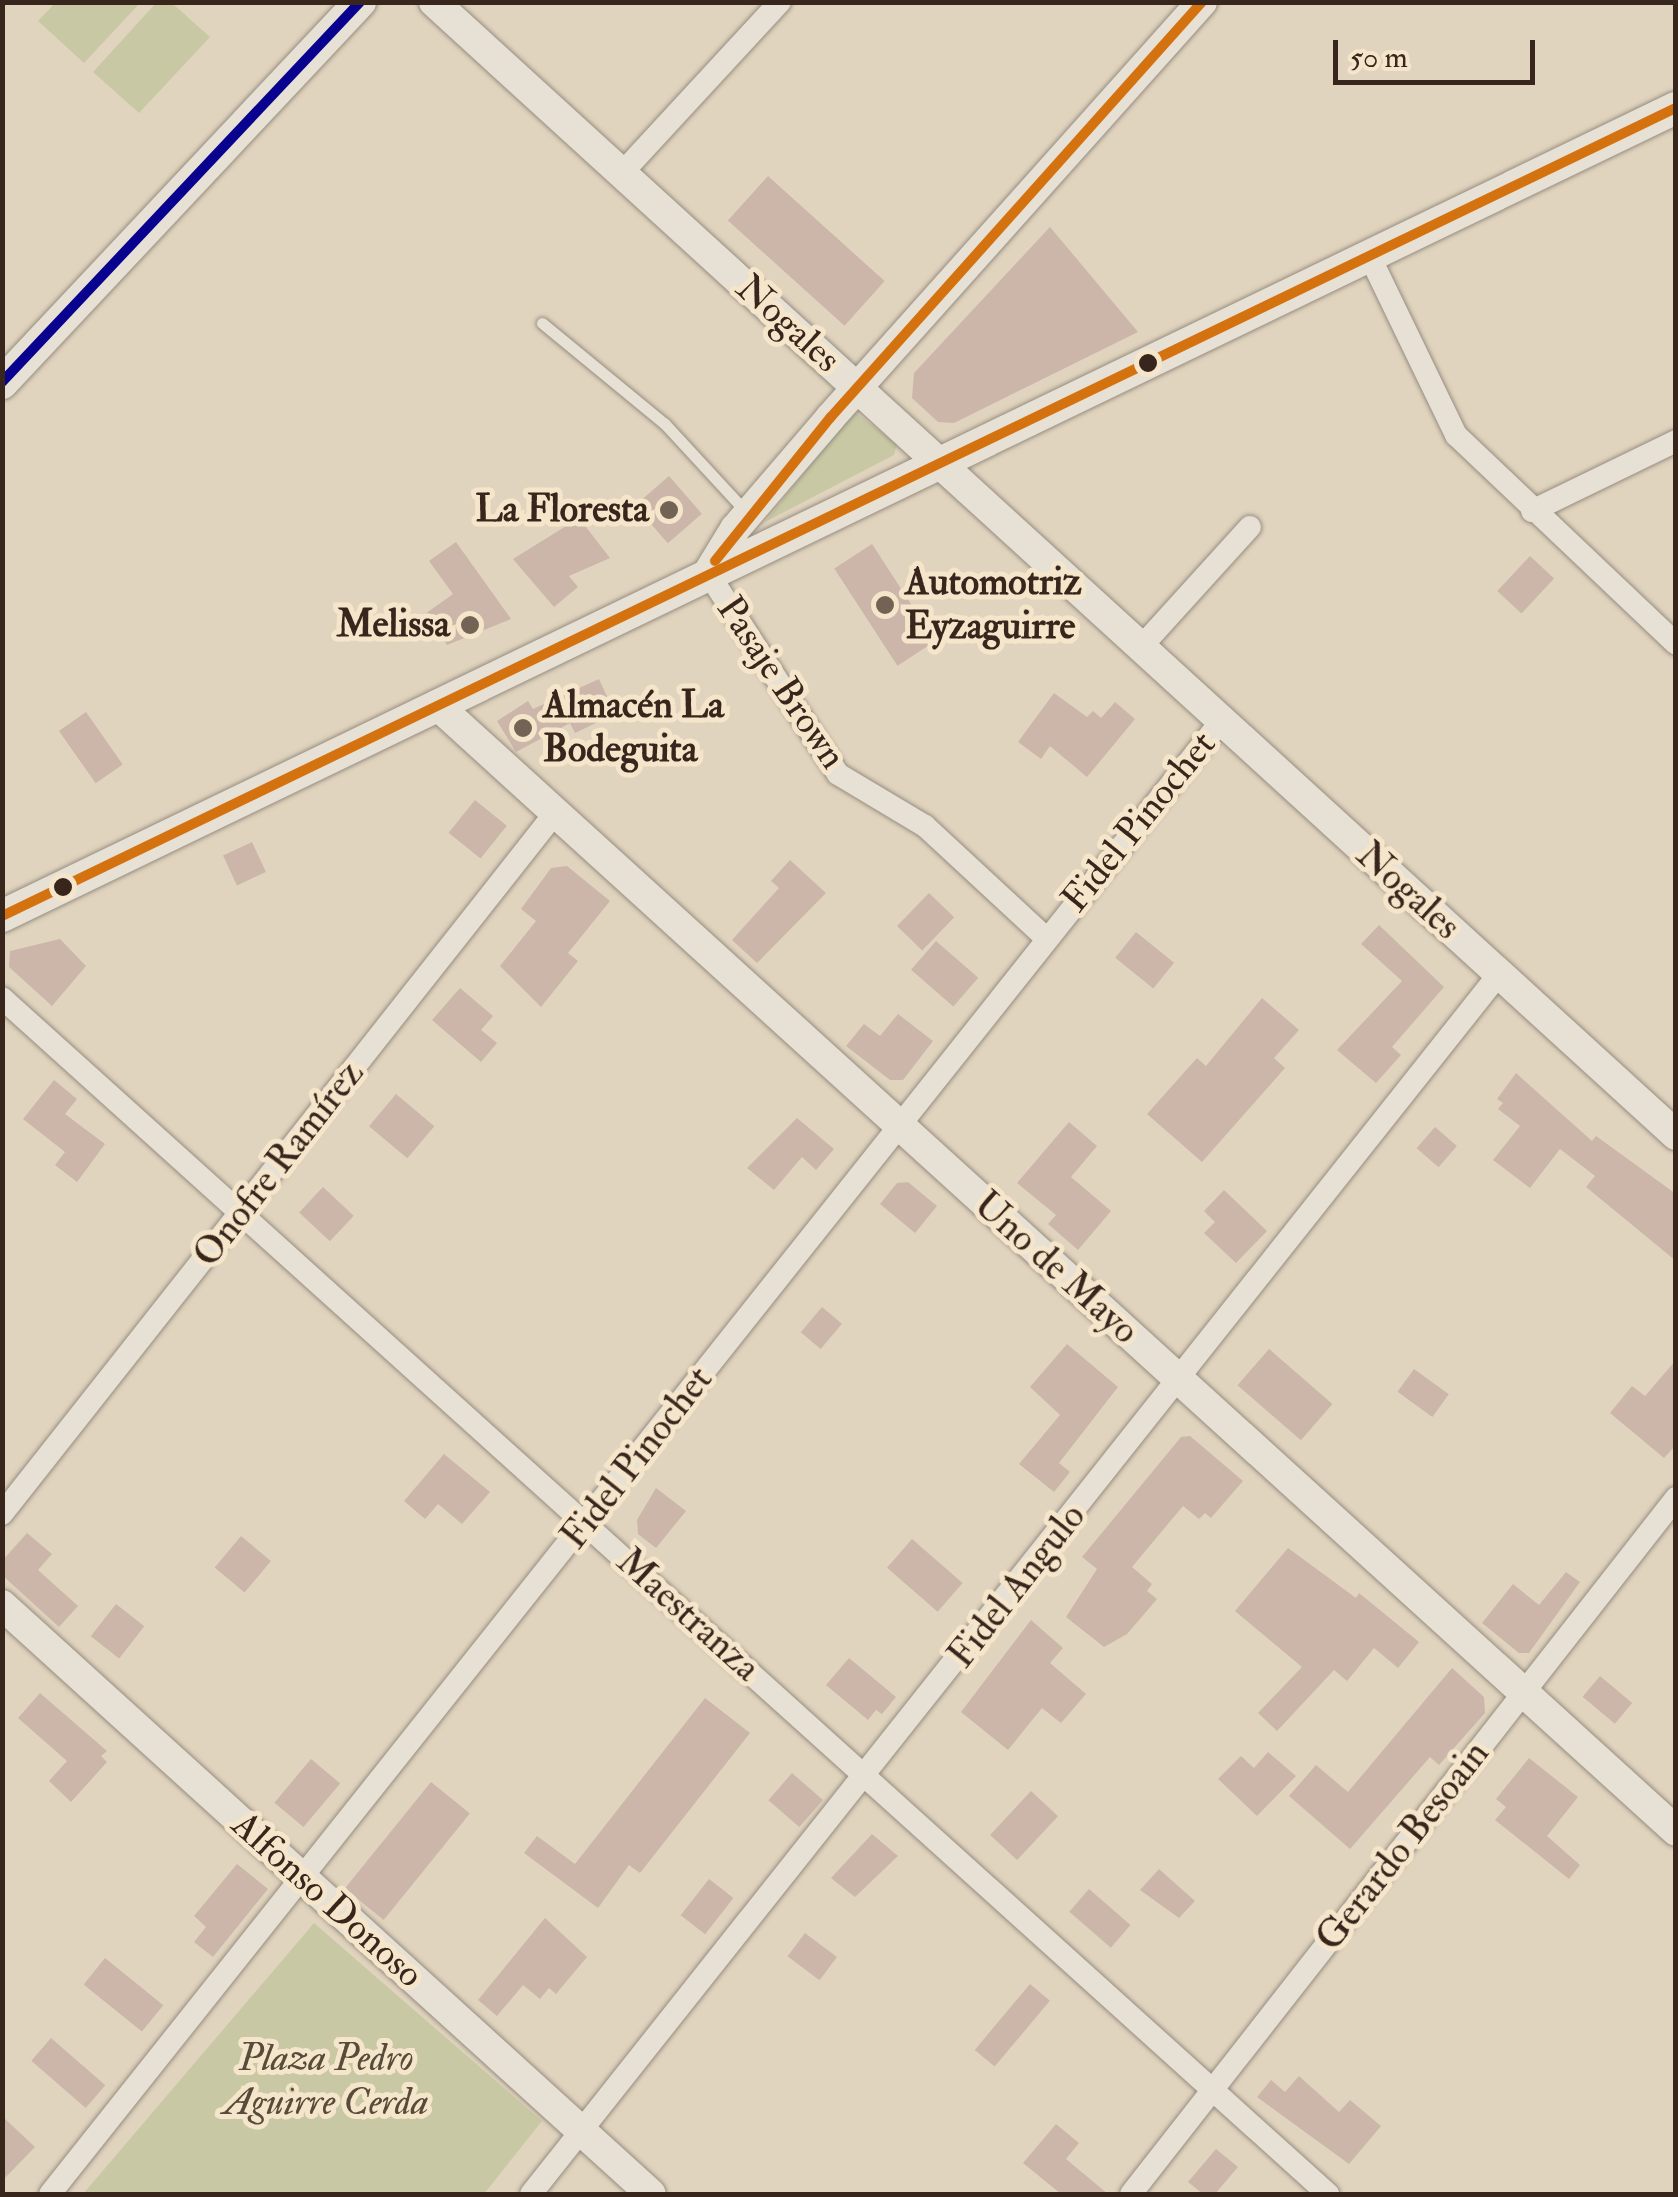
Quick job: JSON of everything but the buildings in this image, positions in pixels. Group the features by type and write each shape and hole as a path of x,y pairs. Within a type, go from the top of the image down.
{"main road":[{"path":"2,382 360,2"},
{"path":"2,916 708,573 942,466 1676,108"}],"street":[{"name":"Nogales","path":"434,2 1676,1135"},
{"path":"622,172 780,2"},
{"path":"708,573 748,514 856,387 1202,2"},
{"path":"1370,257 1456,435 1676,644"},
{"path":"1532,511 1676,441"},
{"path":"1141,647 1250,527"},
{"name":"Pasaje Brown","path":"708,573 838,774 925,826 1045,937"},
{"name":"Uno de Mayo","path":"437,705 1676,1831"},
{"name":"Fidel Pinochet","path":"50,2194 305,1880 1045,937 1222,720"},
{"name":"Onofre Ramírez","path":"2,1514 556,814"},
{"name":"Fidel Angulo","path":"531,2194 868,1776 1499,974"},
{"name":"Maestranza","path":"2,998 1328,2194"},
{"name":"Gerardo Besoain","path":"1131,2194 1676,1498"},
{"name":"Alfonso Donoso","path":"2,1605 651,2194"}],"lane":[{"path":"542,323 664,424 748,514"}],"green space":[{"path":"55,2 140,3 84,63 38,21"},
{"path":"156,3 172,3 210,37 139,113 93,72"},
{"path":"853,411 897,444 894,455 765,522"},
{"name":"Plaza Pedro Aguirre Cerda","path":"314,1923 542,2121 484,2194 83,2194"}],"transit line":[{"path":"2,382 360,2"},
{"path":"715,561 830,418 1202,2"},
{"path":"2,916 1676,108"}],"place":[{"name":"La Floresta","path":"669,510"},
{"name":"Automotriz Eyzaguirre","path":"885,605"},
{"name":"Melissa","path":"470,625"},
{"name":"Almacén La Bodeguita","path":"523,728"}]}
